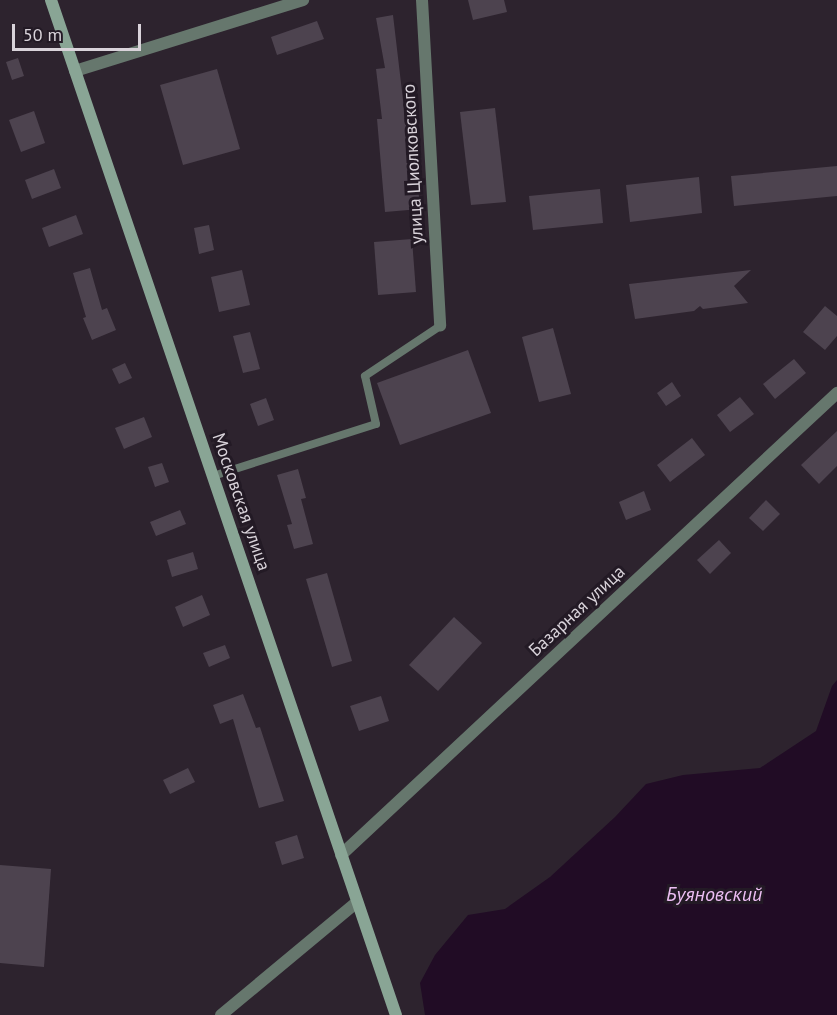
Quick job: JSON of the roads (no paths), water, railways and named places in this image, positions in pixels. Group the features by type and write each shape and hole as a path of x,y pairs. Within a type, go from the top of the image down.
{"street":[{"name":"Московская улица","path":"51,0 396,1015"},
{"path":"75,71 303,0"},
{"name":"улица Циолковского","path":"422,0 440,326"},
{"name":"Базарная улица","path":"342,855 837,393"},
{"path":"221,1015 357,902"}],"lane":[{"path":"213,476 376,424 365,376 440,326"}],"water":[{"name":"Буяновский","path":"837,680 837,1015 425,1015 420,983 435,955 468,915 505,909 550,877 615,817 646,784 683,775 760,768 816,731 832,686"}]}
